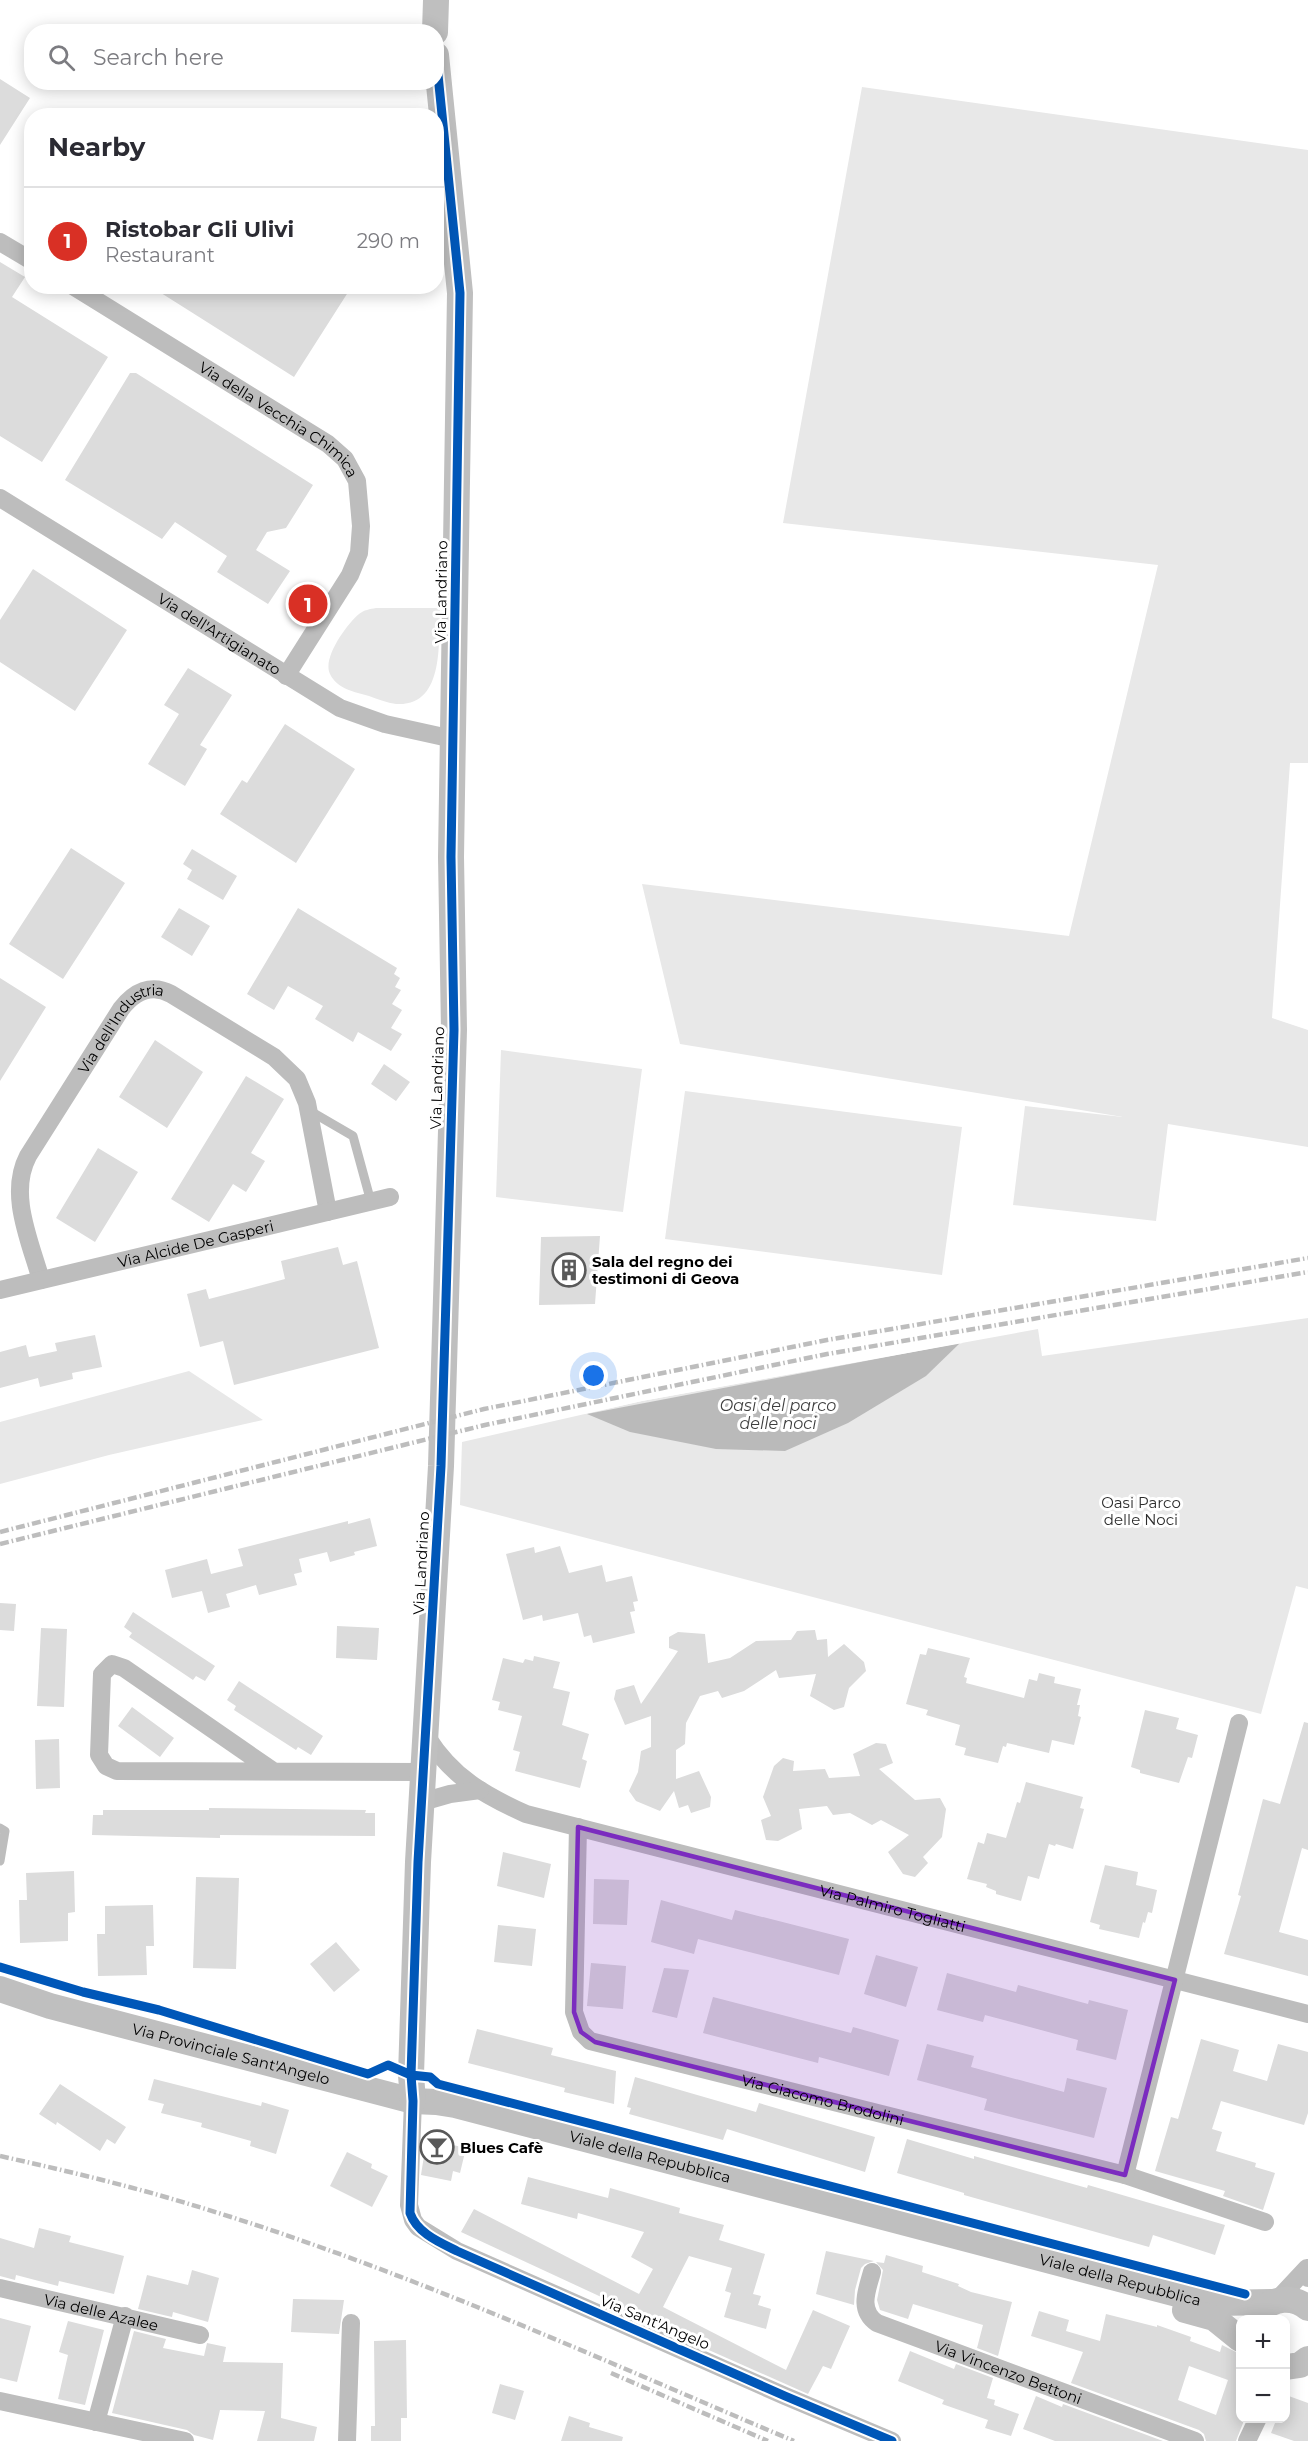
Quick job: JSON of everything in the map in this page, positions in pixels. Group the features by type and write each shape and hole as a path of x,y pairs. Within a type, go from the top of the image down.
{"street":[{"path":"435,24 436,0"},
{"name":"Via Landriano","path":"440,90 441,108"},
{"name":"Via Landriano","path":"413,2101 411,2063 422,1802 441,1466 454,1030 451,857 460,293 444,134"},
{"path":"0,242 24,256"},
{"name":"Via della Vecchia Chimica","path":"86,294 328,444 351,466 358,487 361,526 357,561 286,676"},
{"name":"Via dell'Artigianato","path":"0,498 340,708 385,724 453,739"},
{"name":"Via dell'Industria","path":"41,1280 20,1198 21,1170 121,1009 145,989 164,990 274,1057 297,1078 309,1111 328,1212"},
{"name":"Via Alcide De Gasperi","path":"0,1290 390,1197"},
{"path":"273,1771 124,1668 112,1664 102,1674 98,1749 101,1760 110,1769 122,1771 424,1772"},
{"path":"1125,2175 1239,1723"},
{"name":"Via Palmiro Togliatti","path":"427,1737 448,1767 480,1790 526,1814 1308,2014"},
{"path":"422,1802 450,1794 480,1790"},
{"name":"Via Giacomo Brodolini","path":"578,1827 574,2012 581,2032 590,2041 1125,2175 1265,2222"},
{"name":"Via Provinciale Sant'Angelo","path":"0,1989 50,2006 413,2101"},
{"name":"Via Provinciale Sant'Angelo","path":"0,2003 50,2006"},
{"name":"Via Sant'Angelo","path":"413,2101 409,2202 413,2220 424,2232 465,2255 892,2441"},
{"name":"Viale della Repubblica","path":"413,2101 455,2105 1192,2298 1216,2303 1268,2308 1296,2301 1308,2308"},
{"name":"Viale della Repubblica","path":"413,2101 441,2116 1214,2318 1236,2336"},
{"path":"1268,2308 1308,2270"},
{"name":"Via Vincenzo Bettoni","path":"872,2272 865,2304 868,2316 877,2323 1195,2441"},
{"name":"Via delle Azalee","path":"0,2288 200,2335"},
{"path":"96,2422 125,2316"},
{"path":"347,2441 351,2323"},
{"path":"0,2401 185,2441"},
{"path":"1247,2441 1256,2423"}],"lane":[{"path":"309,1111 353,1136 371,1202"},
{"path":"0,1828 5,1832 0,1861"}],"highlighted area":[{"path":"578,1827 732,1867 1175,1980 1125,2175 595,2042 581,2032 574,2012"}],"green space":[{"path":"862,87 1308,150 1308,763 1290,763 1272,1018 1308,1030 1308,1147 1168,1124 1156,1221 1013,1205 1025,1106 1123,1117 680,1044 642,884 1069,936 1158,565 783,523"},
{"path":"376,608 440,608 436,669 424,695 412,702 396,704 352,691 337,683 330,674 329,659 342,633 359,614"},
{"path":"501,1050 642,1069 623,1212 496,1197"},
{"path":"685,1091 962,1127 942,1275 665,1239"},
{"name":"Oasi Parco delle Noci","path":"1308,1318 1308,1589 1296,1586 1261,1714 460,1505 462,1442 642,1401 1038,1329 1042,1356"},
{"path":"189,1371 263,1420 109,1455 0,1484 0,1422"}],"water":[{"name":"Oasi del parco delle noci","path":"960,1343 926,1376 848,1423 785,1451 716,1449 630,1432 587,1414"}],"pier":[{"path":"959,1340 963,1343 642,1401 584,1414 586,1411"}],"building":[{"path":"0,79 30,98 0,145"},
{"path":"0,262 24,276 12,297 108,357 42,462 0,436"},
{"path":"163,294 347,294 294,377"},
{"path":"130,373 136,373 313,485 286,528 267,532 256,550 290,571 268,604 217,572 227,556 175,522 162,539 65,480"},
{"path":"33,569 127,630 75,711 0,662 0,620"},
{"path":"188,668 232,695 200,745 207,749 185,786 148,764 179,714 164,705"},
{"path":"285,724 355,769 296,863 220,814 242,780 247,783"},
{"path":"71,848 125,883 63,979 9,944"},
{"path":"192,849 237,876 223,900 187,879 192,870 183,864"},
{"path":"179,908 210,926 192,956 161,937"},
{"path":"298,908 397,968 394,974 400,978 395,987 401,990 392,1004 402,1010 391,1028 402,1034 391,1051 358,1032 353,1042 315,1019 323,1006 288,986 274,1010 247,994"},
{"path":"0,978 46,1007 0,1081"},
{"path":"155,1040 203,1072 167,1128 119,1097"},
{"path":"384,1064 410,1082 396,1101 371,1084"},
{"path":"246,1076 284,1099 251,1153 265,1161 246,1192 233,1184 209,1222 171,1199"},
{"path":"98,1148 138,1172 95,1242 56,1218"},
{"name":"Sala del regno dei testimoni di Geova","path":"600,1236 595,1304 539,1305 541,1237"},
{"path":"338,1247 343,1265 357,1261 379,1348 234,1385 223,1341 200,1347 187,1294 206,1289 209,1299 285,1279 281,1261"},
{"path":"95,1335 102,1367 72,1373 73,1379 40,1387 38,1378 0,1388 0,1352 26,1345 29,1357 57,1351 55,1343"},
{"path":"370,1518 377,1546 330,1562 327,1552 299,1559 302,1572 294,1574 297,1585 259,1595 256,1585 226,1594 230,1607 208,1613 202,1591 172,1598 165,1570 207,1559 211,1574 243,1566 238,1549 348,1521 348,1524"},
{"path":"560,1546 569,1573 602,1565 606,1582 632,1576 638,1601 633,1602 635,1611 630,1612 635,1633 593,1643 591,1635 584,1637 578,1613 543,1621 542,1615 523,1620 506,1554 534,1547 535,1553"},
{"path":"0,1603 16,1604 14,1631 0,1630"},
{"path":"133,1612 215,1666 205,1681 196,1676 193,1680 129,1637 132,1633 124,1627"},
{"path":"337,1626 379,1628 377,1660 336,1658"},
{"path":"41,1628 67,1629 64,1707 37,1706"},
{"path":"815,1630 817,1640 827,1639 828,1657 844,1644 864,1662 866,1671 849,1688 844,1707 834,1710 810,1696 816,1674 779,1678 776,1670 744,1691 722,1698 718,1691 700,1696 686,1723 685,1744 676,1750 676,1779 699,1771 711,1797 710,1807 691,1813 688,1805 679,1808 674,1791 660,1811 636,1801 629,1791 638,1772 641,1751 651,1747 651,1716 625,1725 614,1699 616,1690 634,1685 641,1704 678,1651 669,1648 669,1637 678,1632 705,1634 708,1663 730,1658 756,1641 791,1640 797,1631"},
{"path":"928,1648 970,1658 964,1677 967,1678 966,1683 1024,1698 1029,1679 1037,1681 1039,1673 1055,1677 1054,1683 1081,1689 1077,1705 1080,1705 1078,1716 1081,1717 1074,1745 1052,1740 1049,1753 1007,1743 1006,1747 1003,1746 998,1763 964,1755 966,1748 955,1745 960,1725 926,1715 928,1710 906,1704 920,1654 926,1655"},
{"path":"534,1656 560,1662 553,1688 570,1692 562,1725 589,1734 582,1759 587,1761 580,1788 515,1771 520,1752 513,1750 522,1716 498,1710 500,1702 492,1700 503,1658 523,1663 525,1659 533,1661"},
{"path":"239,1681 323,1736 311,1755 298,1747 296,1750 234,1710 236,1706 227,1700"},
{"path":"132,1707 174,1738 160,1757 118,1726"},
{"path":"1145,1710 1179,1718 1176,1729 1198,1735 1192,1758 1188,1757 1179,1783 1140,1773 1140,1770 1131,1767"},
{"path":"1304,1722 1308,1723 1308,1850 1302,1848 1279,1932 1308,1940 1308,1976 1224,1954 1241,1896 1238,1895 1263,1799 1280,1804"},
{"path":"59,1739 60,1788 36,1789 35,1740"},
{"path":"876,1743 886,1744 893,1763 879,1769 915,1800 940,1798 946,1809 942,1837 923,1857 928,1863 915,1877 903,1874 888,1852 909,1835 881,1820 872,1825 850,1813 833,1815 827,1806 799,1809 802,1829 778,1841 766,1840 761,1820 771,1816 763,1797 774,1766 783,1758 794,1761 793,1771 825,1769 829,1778 860,1776 853,1754"},
{"path":"1026,1782 1083,1797 1080,1808 1084,1809 1073,1849 1049,1844 1039,1879 1028,1876 1021,1901 996,1894 996,1891 986,1887 987,1884 967,1879 978,1842 984,1844 987,1833 1006,1838"},
{"path":"209,1808 366,1810 365,1813 375,1813 375,1836 220,1835 220,1838 92,1835 93,1815 103,1815 103,1810 209,1810"},
{"path":"503,1852 551,1864 544,1898 497,1886"},
{"path":"1105,1865 1138,1872 1136,1885 1157,1890 1152,1913 1148,1912 1139,1938 1099,1929 1100,1925 1090,1922"},
{"path":"74,1871 75,1912 68,1913 68,1941 20,1943 19,1900 27,1900 26,1873"},
{"path":"196,1877 239,1878 236,1969 193,1968"},
{"path":"594,1879 629,1880 627,1925 593,1924"},
{"path":"661,1900 732,1920 735,1910 849,1939 839,1975 698,1939 694,1954 651,1942"},
{"path":"153,1905 154,1946 146,1946 147,1975 98,1976 97,1934 105,1934 105,1906"},
{"path":"498,1925 536,1929 532,1966 494,1962"},
{"path":"336,1942 360,1970 334,1992 310,1964"},
{"path":"876,1955 918,1967 906,2007 864,1994"},
{"path":"591,1963 626,1966 623,2009 587,2006"},
{"path":"664,1968 689,1970 677,2018 652,2012"},
{"path":"947,1973 1016,1992 1018,1985 1088,2004 1089,2000 1128,2010 1116,2060 1076,2050 1078,2040 985,2015 983,2022 937,2010"},
{"path":"713,1997 851,2033 853,2027 899,2040 889,2076 819,2057 818,2063 703,2033"},
{"path":"477,2029 553,2048 551,2055 616,2071 614,2104 564,2092 565,2088 468,2063"},
{"path":"1201,2039 1239,2050 1233,2071 1267,2081 1278,2044 1308,2052 1308,2113 1304,2125 1221,2101 1212,2129 1222,2132 1216,2151 1256,2163 1255,2167 1275,2173 1263,2210 1223,2196 1225,2191 1155,2171 1171,2117 1178,2119"},
{"path":"927,2044 974,2056 971,2067 1064,2092 1067,2078 1107,2088 1094,2138 984,2110 987,2099 917,2080"},
{"path":"635,2077 756,2112 759,2103 875,2137 865,2172 727,2129 723,2140 629,2114 631,2108 627,2107"},
{"path":"154,2079 261,2106 262,2102 289,2110 276,2154 250,2146 251,2141 201,2127 202,2123 161,2113 164,2104 148,2100"},
{"path":"60,2084 126,2127 115,2144 107,2139 100,2151 57,2122 56,2125 39,2114"},
{"path":"907,2139 1087,2188 1088,2185 1225,2225 1215,2255 1153,2235 1149,2247 964,2195 964,2193 897,2173"},
{"path":"436,2141 466,2148 460,2173 453,2171 451,2181 421,2175 425,2149"},
{"path":"347,2152 372,2164 371,2168 388,2176 372,2207 330,2186"},
{"path":"528,2177 608,2198 610,2188 680,2208 679,2213 724,2225 719,2240 765,2254 753,2294 761,2296 758,2305 771,2309 766,2329 724,2317 731,2293 725,2291 732,2268 689,2256 663,2307 786,2370 813,2310 850,2326 831,2369 823,2366 808,2394 623,2312 625,2308 461,2232 474,2209 639,2294 653,2269 631,2257 644,2232 578,2213 577,2219 521,2204"},
{"path":"39,2228 71,2236 69,2242 124,2256 114,2294 59,2281 58,2286 16,2275 15,2280 0,2276 0,2238 34,2248"},
{"path":"826,2251 874,2261 861,2268 855,2290 854,2305 816,2294"},
{"path":"886,2255 923,2266 922,2272 959,2284 958,2286 971,2292 1012,2302 998,2356 977,2348 983,2325 913,2304 908,2319 880,2310 877,2300 883,2270 876,2262 884,2263"},
{"path":"192,2270 219,2278 208,2322 173,2312 172,2317 138,2309 147,2275 188,2285"},
{"path":"293,2299 344,2300 339,2334 291,2332"},
{"path":"1039,2311 1069,2320 1066,2331 1100,2341 1106,2314 1157,2327 1157,2325 1191,2337 1190,2341 1220,2352 1222,2345 1236,2352 1236,2423 1243,2423 1236,2441 1206,2441 1204,2434 1199,2430 1071,2383 1083,2352 1031,2336","holes":["1189,2366 1228,2380 1216,2415 1178,2400"]},
{"path":"0,2318 31,2326 17,2382 0,2378"},
{"path":"68,2321 104,2330 85,2405 58,2399 68,2355 59,2352"},
{"path":"134,2331 166,2339 163,2348 204,2356 207,2343 226,2347 223,2362 283,2363 281,2418 317,2427 314,2441 257,2441 265,2411 220,2410 213,2440 194,2435 187,2430 112,2413"},
{"path":"406,2340 407,2418 401,2418 401,2441 371,2441 371,2426 375,2426 374,2341"},
{"path":"910,2351 954,2369 956,2364 993,2378 987,2398 995,2400 994,2405 1019,2414 1011,2436 985,2428 988,2420 942,2404 944,2400 898,2381"},
{"path":"500,2384 524,2391 515,2420 492,2413"},
{"path":"1036,2396 1163,2441 1055,2441 1023,2429"},
{"path":"1290,2396 1308,2403 1308,2441 1294,2441 1271,2433 1275,2423 1290,2423"},
{"path":"569,2416 590,2423 589,2427 623,2437 622,2441 561,2441"}],"railway":[{"path":"0,1532 484,1409 827,1340 1308,1258"},
{"path":"0,1544 485,1425 827,1354 1308,1272"},
{"path":"0,2156 166,2197 343,2255 495,2314 794,2441"},
{"path":"611,2373 768,2441"}],"cycle path":[{"path":"440,90 441,108"},
{"path":"444,134 460,293 451,857 454,1030 441,1466 418,1862 411,2075 413,2101 410,2213 423,2231 457,2251 892,2441"},
{"path":"0,1967 83,1992 159,2010 368,2074 388,2065 411,2075 430,2077 438,2084 1245,2294"}],"place":[{"name":"Ristobar Gli Ulivi","path":"308,604"},
{"name":"Sala del regno dei testimoni di Geova","path":"569,1270"},
{"name":"Blues Cafè","path":"437,2147"}]}
